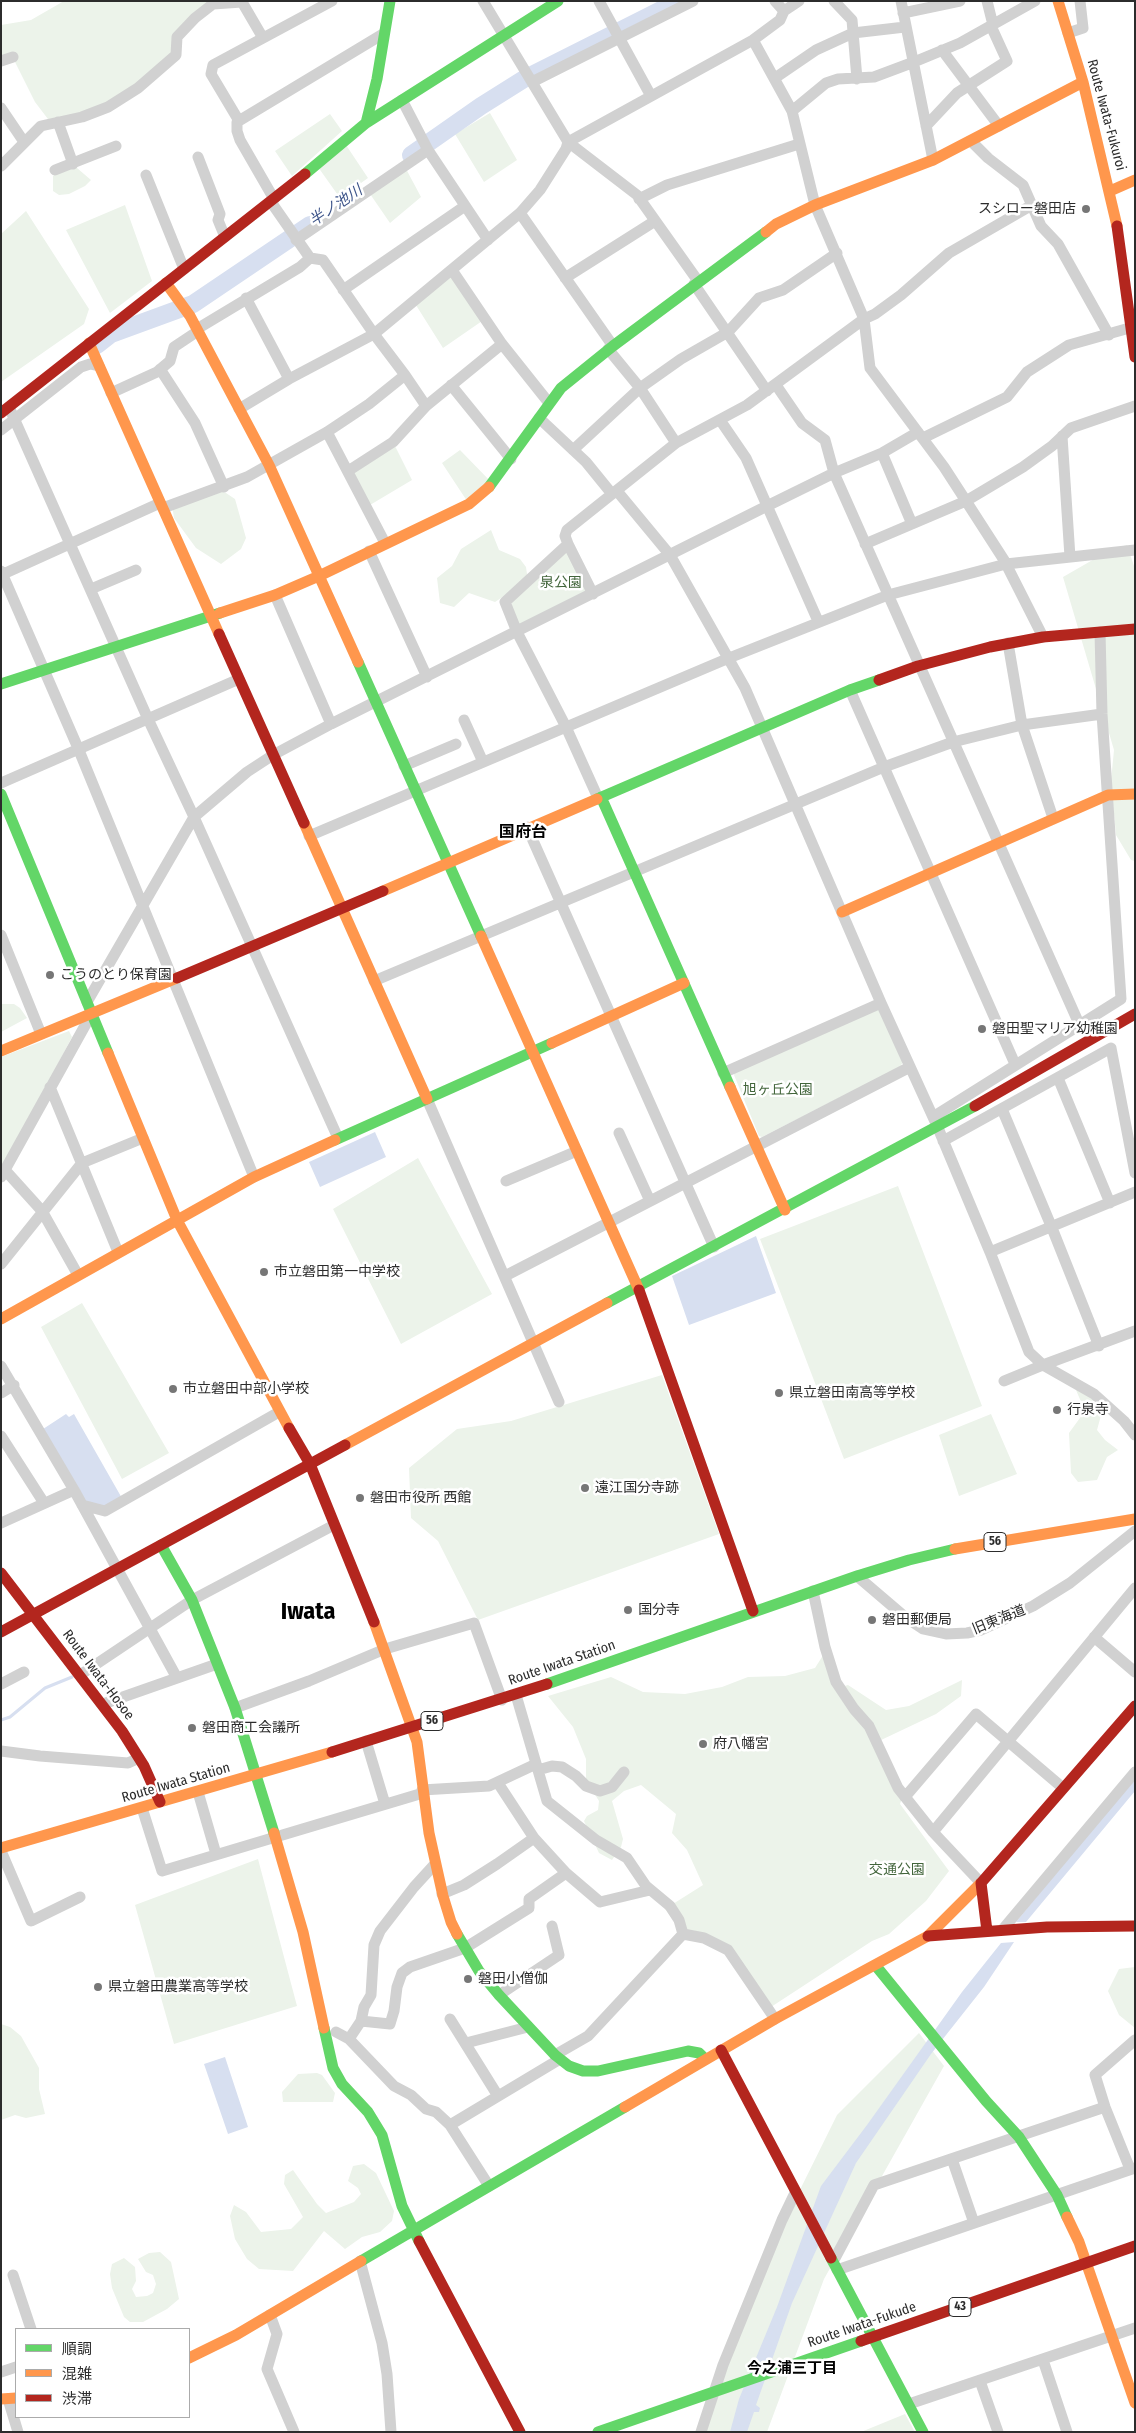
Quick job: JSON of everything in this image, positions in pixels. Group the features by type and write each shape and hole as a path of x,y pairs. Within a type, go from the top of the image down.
{"street":[{"path":"332,1 213,65 211,74 239,121 237,131 240,140 296,240 310,258 322,260 426,406"},
{"path":"366,123 377,79 390,1"},
{"path":"483,1 568,142 639,199 728,332 771,388 802,423 824,440 834,474 1080,1026"},
{"path":"338,1138 148,719 15,419 5,410 272,200 366,123 558,1"},
{"path":"599,1 651,96"},
{"path":"532,82 693,1"},
{"path":"775,1 784,12"},
{"path":"239,409 374,334 520,213 540,190 566,149 568,142 753,40 780,20 784,12 799,1"},
{"path":"834,1 852,20 857,79"},
{"path":"933,160 902,7 960,1"},
{"path":"926,126 957,92 1007,61 992,26 987,1"},
{"path":"792,111 826,83 838,79 874,77 914,62 992,26 1035,1"},
{"name":"Route Iwata-Fukuroi","path":"1058,1 1083,82 1110,191 1133,327 1135,357"},
{"path":"1068,33 1083,28 1080,1"},
{"path":"1,166 42,126 82,117 108,106 138,88 176,55 177,37 195,18 213,4 242,2 263,38"},
{"path":"775,78 816,50 853,33 905,27"},
{"path":"239,121 383,34"},
{"path":"753,40 792,111 816,205 864,319 870,368 921,435 966,501 1006,564 1043,637"},
{"path":"942,50 999,126"},
{"path":"1,684 211,618 275,595 473,500 493,484 561,388 610,347 776,224 816,205 933,160 1083,82"},
{"path":"402,100 428,150 488,240"},
{"path":"1,108 24,142"},
{"path":"58,122 73,164"},
{"path":"971,141 988,158 1023,185 1041,226 1058,244 1109,335"},
{"path":"639,199 667,185 799,144"},
{"path":"55,170 116,146"},
{"path":"296,240 428,150"},
{"path":"198,157 220,214 218,220 225,237"},
{"path":"146,175 184,268"},
{"path":"1110,191 1135,180"},
{"path":"593,594 568,544 565,536 566,530 676,443 720,420 771,388 864,319 875,314 901,295 949,253 997,227 1032,205"},
{"path":"343,290 465,206"},
{"path":"520,213 676,443"},
{"path":"565,278 655,221"},
{"path":"573,450 640,388 681,360 728,332 759,298 783,290 837,253"},
{"path":"112,393 160,369 170,361 174,346 246,298 300,267 310,258"},
{"path":"452,270 502,344 549,403"},
{"path":"166,283 197,330 269,465 638,1286 753,1611"},
{"path":"246,298 290,379"},
{"path":"87,1002 194,817 247,772 273,755 331,724 766,506 1008,397 1026,372 1069,345 1133,327"},
{"path":"89,344 427,1099 559,1402"},
{"path":"348,471 393,442 426,406 502,344"},
{"path":"1,430 81,367 90,364 99,366"},
{"path":"160,369 195,423 224,487"},
{"path":"254,1177 78,748 2,574 162,506 224,487 269,465 327,432 369,404 405,375"},
{"path":"451,385 511,460"},
{"path":"865,544 966,501 1023,467 1071,428 1135,406"},
{"path":"539,418 586,462 670,555 746,688 881,1003 938,1128 990,1252 1029,1352 1043,1365 1094,1394 1124,1421 1135,1435"},
{"path":"720,420 746,458 818,621"},
{"path":"327,432 385,543"},
{"path":"1062,436 1070,557"},
{"path":"882,453 912,524"},
{"path":"568,544 505,602 517,632 566,727 636,871 785,1210"},
{"path":"309,836 729,658 888,594 1006,564 1135,550"},
{"path":"369,551 427,677"},
{"path":"91,589 136,570"},
{"path":"275,595 331,724"},
{"path":"1,1051 341,909 527,827 850,690 918,666 1008,643 1043,637 1135,629"},
{"path":"933,1117 1120,999 1102,714 1100,632"},
{"path":"1008,643 1022,725 1052,818"},
{"path":"1,783 148,719 168,708 238,679"},
{"path":"850,690 1015,1064"},
{"path":"374,981 884,767 953,742 1022,725 1102,714"},
{"path":"464,720 483,762"},
{"path":"404,766 456,744"},
{"path":"1,794 177,1220 279,1412 310,1464 385,1649 416,1742 422,1792 442,1894 452,1922 465,1948 479,1971 499,1995 528,2027 569,2066 583,2071 598,2071 688,2051 699,2053 705,2059"},
{"path":"842,912 1052,818 1108,796 1135,794"},
{"path":"527,827 714,1247"},
{"path":"1,936 41,1034"},
{"path":"1,1319 254,1177 684,983"},
{"path":"723,1072 881,1003"},
{"path":"78,1275 42,1211 3,1173 92,1013"},
{"path":"1,1632 638,1286 938,1128 1135,1014"},
{"path":"943,1141 1111,1048 1135,1174"},
{"path":"505,1276 910,1067"},
{"path":"1058,1078 1110,1203"},
{"path":"50,1087 118,1252"},
{"path":"1002,1109 1099,1346"},
{"path":"619,1132 650,1201"},
{"path":"1,1264 82,1163 143,1138"},
{"path":"506,1181 577,1151"},
{"path":"990,1252 1052,1228 1135,1192"},
{"path":"1004,1381 1135,1332"},
{"path":"1,1366 74,1490 177,1678"},
{"path":"1,1393 14,1386"},
{"path":"82,1505 104,1511 279,1412"},
{"path":"1,1436 44,1503"},
{"path":"1,1523 74,1490"},
{"name":"Route Iwata Station","path":"1,1850 502,1700 857,1576 961,1548 1135,1519"},
{"path":"80,1675 192,1600 334,1525"},
{"name":"旧東海道","path":"857,1576 905,1617 923,1629 946,1634 967,1633 981,1630 1033,1606 1070,1583 1135,1531"},
{"path":"161,1545 192,1600 235,1708 257,1774 314,1972 332,2068 342,2084 368,2112 382,2135 402,2206 413,2230 520,2432"},
{"name":"Route Iwata-Hosoe","path":"1,1573 103,1704 139,1758 160,1802"},
{"path":"933,1832 1135,1588"},
{"path":"813,1591 825,1647 836,1682 854,1710 869,1726 898,1788 933,1832 981,1883 987,1931"},
{"path":"235,1708 309,1681 385,1649 474,1624 502,1700"},
{"path":"1094,1637 1135,1672"},
{"path":"103,1704 217,1664"},
{"path":"1,1684 24,1672"},
{"path":"516,1695 547,1801 596,1840 627,1858 650,1890 670,1906 679,1920 683,1934"},
{"path":"190,2358 236,2336 360,2261 705,2059 928,1936 981,1883 1135,1706"},
{"path":"905,1797 976,1714 1063,1788"},
{"path":"366,1741 385,1804"},
{"path":"1,1751 128,1763 139,1758"},
{"path":"142,1808 162,1871 422,1792 489,1786 537,1767 562,1766 572,1772 586,1786 600,1791 612,1786 624,1772"},
{"path":"1005,1929 1135,1772"},
{"path":"498,1783 534,1838 566,1873 600,1902 650,1890"},
{"path":"198,1792 216,1854"},
{"path":"442,1894 464,1885 534,1838"},
{"path":"1,1850 31,1920 80,1897"},
{"path":"349,2040 361,2021 364,2007 371,1995 374,1945 380,1932 387,1920 435,1864"},
{"path":"361,2021 390,2024 394,2011 397,1987 402,1973 410,1967 465,1948 529,1908 529,1899 566,1873"},
{"path":"499,1995 559,1955 552,1926"},
{"path":"928,1936 1005,1929 1135,1926"},
{"path":"683,1934 704,1938 728,1950 775,2019"},
{"path":"450,2125 498,2096 588,2036 683,1934"},
{"path":"876,1966 950,2054 986,2101 1019,2137 1057,2195 1079,2242 1135,2403"},
{"path":"450,2019 498,2096"},
{"path":"466,2044 528,2027"},
{"path":"336,2032 349,2040 394,2086 411,2095 426,2109 436,2112 450,2125 490,2186"},
{"path":"832,2261 974,2223 1132,2169 1104,2107 1096,2074 1135,2040"},
{"path":"721,2050 923,2432"},
{"path":"832,2261 874,2185 1104,2107"},
{"path":"952,2159 974,2223"},
{"path":"701,2432 714,2392 778,2229 796,2194"},
{"name":"Route Iwata-Fukude","path":"598,2432 613,2429 785,2367 1135,2246"},
{"path":"360,2261 387,2374 391,2432"},
{"path":"13,2275 31,2328"},
{"path":"270,2315 277,2334 267,2369 294,2432"},
{"path":"909,2404 1135,2328"},
{"path":"1043,2360 1068,2432"},
{"path":"1,2372 15,2367"},
{"path":"980,2381 998,2432"},
{"path":"8,2399 18,2432"}],"green space":[{"path":"64,1 214,1 176,34 176,55 108,107 51,123 35,102 13,58 1,59 1,25 31,20"},
{"path":"490,113 517,160 484,182 455,134"},
{"path":"330,114 342,131 292,176 275,151"},
{"path":"346,145 368,178 340,198 318,167"},
{"path":"64,167 77,168 91,180 85,186 69,194 59,195 53,191 53,176"},
{"path":"405,167 421,197 390,223 368,191"},
{"path":"125,205 152,281 110,313 66,230"},
{"path":"26,211 89,309 84,324 1,382 1,234"},
{"path":"452,270 485,319 443,348 414,302"},
{"path":"393,442 412,480 370,505 348,471"},
{"path":"460,450 493,484 469,504 442,463"},
{"path":"216,490 226,493 235,499 246,538 241,549 221,564 196,548 174,518 172,505"},
{"name":"泉公園","path":"491,530 499,550 520,559 526,567 528,581 568,544 593,594 515,628 510,592 495,602 469,593 454,607 440,603 437,578 452,566 461,549"},
{"path":"1127,545 1135,569 1135,861 1131,860 1116,835 1111,781 1114,750 1063,577 1110,550"},
{"path":"1,1004 14,1004 20,1008 27,1018 1,1032"},
{"name":"旭ヶ丘公園","path":"876,1009 882,1010 903,1062 900,1067 762,1137 759,1136 734,1075 735,1071"},
{"path":"69,1031 72,1037 1,1172 1,1057"},
{"path":"418,1158 492,1294 401,1344 333,1209"},
{"path":"898,1186 982,1406 844,1459 760,1239"},
{"path":"82,1303 169,1453 122,1479 41,1327"},
{"path":"662,1375 719,1534 478,1620 438,1541 411,1518 409,1468 457,1429 511,1421"},
{"path":"1076,1390 1089,1393 1103,1408 1097,1430 1105,1440 1118,1450 1107,1457 1097,1480 1078,1482 1071,1473 1069,1433 1085,1411"},
{"path":"991,1414 1017,1474 959,1496 939,1435"},
{"name":"交通公園","path":"827,1649 841,1687 848,1685 886,1710 909,1706 962,1680 961,1696 936,1714 879,1741 903,1795 900,1804 949,1871 926,1901 889,1934 872,1941 771,2007 730,1947 683,1934 665,1909 703,1885 687,1850 672,1833 676,1814 641,1785 624,1791 612,1801 623,1839 621,1847 612,1860 599,1853 584,1821 587,1816 598,1810 599,1801 586,1780 586,1759 573,1727 548,1696 611,1677 643,1692 685,1694 722,1687 748,1677 785,1676 815,1668"},
{"path":"258,1859 297,2006 174,2044 135,1905"},
{"path":"1135,1967 1135,2028 1119,2015 1108,1991 1119,1969"},
{"path":"1,2024 10,2027 21,2036 39,2068 39,2089 45,2114 26,2118 15,2115 1,2120"},
{"path":"919,2033 944,2066 824,2279 767,2432 702,2432 746,2299 837,2115"},
{"path":"317,2073 322,2075 335,2093 333,2102 283,2102 282,2092 298,2074"},
{"path":"364,2164 376,2173 394,2211 392,2221 380,2232 362,2237 345,2249 324,2231 293,2271 259,2269 247,2259 235,2239 230,2216 234,2205 246,2212 261,2232 291,2229 303,2217 284,2184 285,2175 293,2170 317,2204 326,2213 354,2202 361,2194 358,2188 348,2181 353,2166"},
{"path":"160,2252 171,2262 179,2299 167,2309 143,2322 130,2322 124,2317 112,2288 110,2274 112,2264 124,2258 135,2267 136,2281 132,2289 136,2297 147,2296 153,2293 156,2284 153,2275 146,2272 138,2259 149,2253"},
{"path":"905,2414 915,2432 861,2432"}],"water":[{"path":"375,1132 386,1157 320,1187 309,1162"},
{"path":"756,1236 776,1293 689,1325 672,1276"},
{"path":"66,1414 69,1417 74,1414 123,1500 107,1509 87,1506 40,1431"},
{"path":"1135,1776 1135,1791 1026,1922 1016,1922"},
{"path":"1014,1942 984,1987 931,2054 856,2163 792,2303 756,2405 760,2408 759,2412 754,2412 747,2432 730,2432 739,2399 777,2307 821,2186 962,1992 1001,1943"},
{"path":"225,2057 248,2127 228,2134 204,2064"}],"waterway":[{"name":"半ノ池川","path":"411,155 481,106 524,79 679,1"},
{"name":"半ノ池川","path":"97,345 111,334 193,304 310,225"},
{"path":"1,1720 10,1717 45,1688 72,1677"}],"traffic: fast":[{"path":"366,123 377,79 390,1"},
{"path":"305,174 366,123 558,1"},
{"path":"489,487 561,388 613,346 766,232"},
{"path":"1,684 220,613"},
{"path":"358,662 481,936"},
{"path":"597,799 850,690 879,680"},
{"path":"1,794 108,1053"},
{"path":"601,797 730,1087"},
{"path":"335,1140 552,1043"},
{"path":"607,1303 975,1106"},
{"path":"161,1545 192,1600 235,1708 274,1833"},
{"path":"547,1684 857,1576 909,1560 955,1549"},
{"path":"457,1934 479,1971 499,1995 555,2055 569,2066 583,2071 598,2071 688,2051 699,2053 705,2059"},
{"path":"876,1966 986,2101 1019,2137 1057,2195 1067,2217"},
{"path":"324,2028 333,2068 342,2084 368,2112 382,2135 402,2206 419,2241"},
{"path":"361,2261 625,2107"},
{"path":"831,2258 923,2432"},
{"path":"598,2432 861,2341"}],"traffic: slow":[{"path":"1058,1 1083,82 1117,226"},
{"path":"766,232 776,224 815,205 933,160 1083,82"},
{"path":"1110,191 1135,180"},
{"path":"166,283 190,316 269,465 358,662"},
{"path":"89,343 219,634"},
{"path":"220,613 275,595 319,576 469,504 489,487"},
{"path":"842,912 1108,795 1135,794"},
{"path":"383,891 597,799"},
{"path":"304,823 427,1099"},
{"path":"481,936 639,1290"},
{"path":"1,1051 177,978"},
{"path":"552,1043 684,983"},
{"path":"108,1053 177,1220 289,1428"},
{"path":"730,1087 785,1210"},
{"path":"1,1319 254,1177 335,1140"},
{"path":"345,1445 607,1303"},
{"path":"955,1549 1135,1519"},
{"path":"374,1622 417,1742 429,1833 443,1896 457,1934"},
{"path":"1,1848 332,1752"},
{"path":"274,1833 303,1932 324,2028"},
{"path":"625,2107 775,2019 928,1936 981,1883"},
{"path":"1067,2217 1079,2242 1135,2403"},
{"path":"190,2358 236,2335 361,2261"},
{"path":"1,2399 15,2398"}],"traffic: jam":[{"path":"1,413 305,174"},
{"path":"1117,226 1135,357"},
{"path":"879,680 918,666 990,647 1043,637 1135,629"},
{"path":"219,634 304,823"},
{"path":"177,978 383,891"},
{"path":"975,1106 1135,1014"},
{"path":"639,1290 753,1611"},
{"path":"289,1428 310,1464 374,1622"},
{"path":"1,1632 345,1445"},
{"path":"1,1573 122,1731 144,1766 160,1802"},
{"path":"332,1752 547,1684"},
{"path":"981,1883 1135,1706"},
{"path":"981,1883 987,1931"},
{"path":"928,1936 1047,1927 1135,1926"},
{"path":"721,2050 831,2258"},
{"path":"419,2241 520,2432"},
{"path":"861,2341 1135,2246"}],"place":[{"name":"スシロー磐田店","path":"1086,209"},
{"name":"こうのとり保育園","path":"50,975"},
{"name":"磐田聖マリア幼稚園","path":"982,1029"},
{"name":"市立磐田第一中学校","path":"264,1272"},
{"name":"市立磐田中部小学校","path":"173,1389"},
{"name":"県立磐田南高等学校","path":"779,1393"},
{"name":"行泉寺","path":"1057,1410"},
{"name":"遠江国分寺跡","path":"585,1488"},
{"name":"磐田市役所 西館","path":"360,1498"},
{"name":"国分寺","path":"628,1610"},
{"name":"磐田郵便局","path":"872,1620"},
{"name":"磐田商工会議所","path":"192,1728"},
{"name":"府八幡宮","path":"703,1744"},
{"name":"磐田小僧伽","path":"468,1979"},
{"name":"県立磐田農業高等学校","path":"98,1987"}],"district":[{"name":"国府台","path":"523,833"},
{"name":"Iwata","path":"308,1612"},
{"name":"今之浦三丁目","path":"792,2369"}]}
